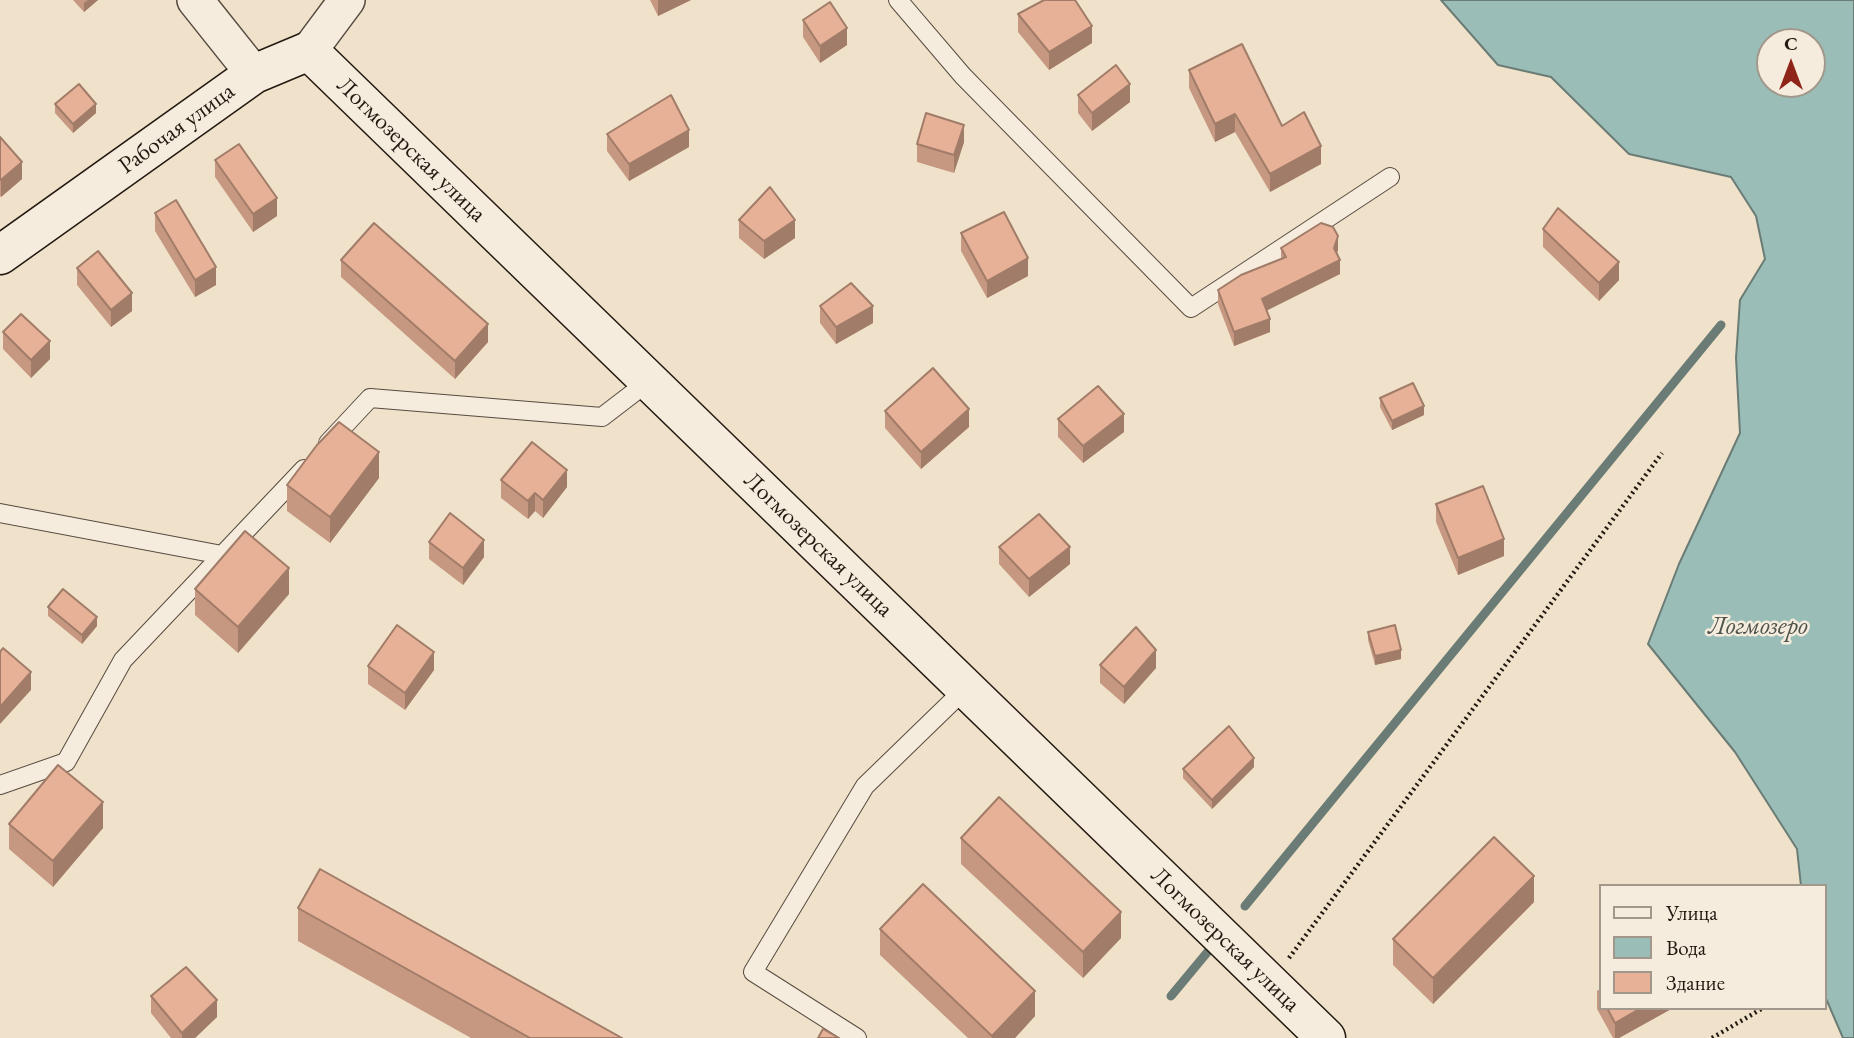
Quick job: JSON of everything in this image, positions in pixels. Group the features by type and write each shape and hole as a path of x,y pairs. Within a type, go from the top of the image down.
{"street":[{"path":"195,0 254,74"},
{"path":"309,51 347,0"},
{"name":"Рабочая улица","path":"0,255 254,74 309,51"},
{"name":"Логмозерская улица","path":"309,51 1326,1038"}],"lane":[{"path":"898,0 963,76 1191,308 1390,177"},
{"path":"0,785 66,762 123,660 370,398 602,417 649,381"},
{"path":"0,513 222,555"},
{"path":"857,1038 753,972 865,786 966,688"}],"path":[{"path":"1270,984 1662,453"},
{"path":"1712,1038 1760,1010"}],"water":[{"name":"Логмозеро","path":"1441,0 1854,0 1854,1038 1843,1038 1826,999 1826,884 1801,884 1797,849 1735,752 1648,644 1679,564 1740,433 1736,358 1740,300 1765,259 1756,216 1731,177 1629,154 1551,77 1498,65"}],"building":[{"path":"1044,0 1075,0 1092,26 1049,52 1018,14"},
{"path":"830,2 847,28 820,46 803,20"},
{"path":"1242,44 1282,126 1304,112 1321,146 1270,174 1235,114 1215,124 1189,70"},
{"path":"1116,65 1130,84 1092,113 1078,95"},
{"path":"79,84 96,104 73,124 55,104"},
{"path":"671,95 689,130 629,164 607,134"},
{"path":"926,113 964,125 954,155 917,144"},
{"path":"0,137 22,162 1,180 0,178"},
{"path":"239,144 277,198 253,214 215,160"},
{"path":"770,187 795,220 764,241 739,220"},
{"path":"176,200 216,267 195,280 155,213"},
{"path":"1558,208 1619,262 1599,283 1543,229"},
{"path":"1004,212 1028,258 987,281 961,233"},
{"path":"374,223 488,324 455,361 341,260"},
{"path":"1321,223 1333,227 1338,236 1334,248 1340,260 1262,299 1270,319 1234,332 1218,290 1241,275 1286,257 1281,248"},
{"path":"98,251 132,293 111,310 77,268"},
{"path":"851,283 873,306 836,327 820,306"},
{"path":"21,314 50,341 31,360 3,332"},
{"path":"933,368 969,409 921,452 885,411"},
{"path":"1413,383 1424,406 1392,421 1380,398"},
{"path":"1098,386 1124,414 1083,446 1058,419"},
{"path":"339,422 379,452 330,517 287,485 317,445"},
{"path":"532,442 567,470 543,500 535,493 528,501 501,480"},
{"path":"1483,486 1504,539 1458,558 1436,504"},
{"path":"450,513 484,540 463,568 429,542"},
{"path":"1039,514 1070,547 1029,579 999,547"},
{"path":"245,531 289,568 238,627 195,589"},
{"path":"63,589 97,617 82,635 48,607"},
{"path":"397,625 434,652 405,693 368,666"},
{"path":"1395,625 1401,650 1375,656 1368,632"},
{"path":"1136,627 1156,650 1124,687 1100,665"},
{"path":"3,648 31,672 0,707 0,652"},
{"path":"1229,726 1254,758 1212,800 1183,769"},
{"path":"58,765 103,802 53,861 9,824"},
{"path":"999,797 1121,912 1083,952 961,838"},
{"path":"1494,837 1534,876 1433,978 1393,939"},
{"path":"320,869 622,1038 530,1038 298,908"},
{"path":"923,884 1035,991 992,1036 880,929"},
{"path":"186,967 217,1000 182,1033 151,996"},
{"path":"1608,1010 1638,1010 1615,1023"},
{"path":"823,1029 839,1038 818,1038"}],"waterway":[{"path":"1245,906 1721,325"},
{"path":"1171,996 1215,943"}]}
